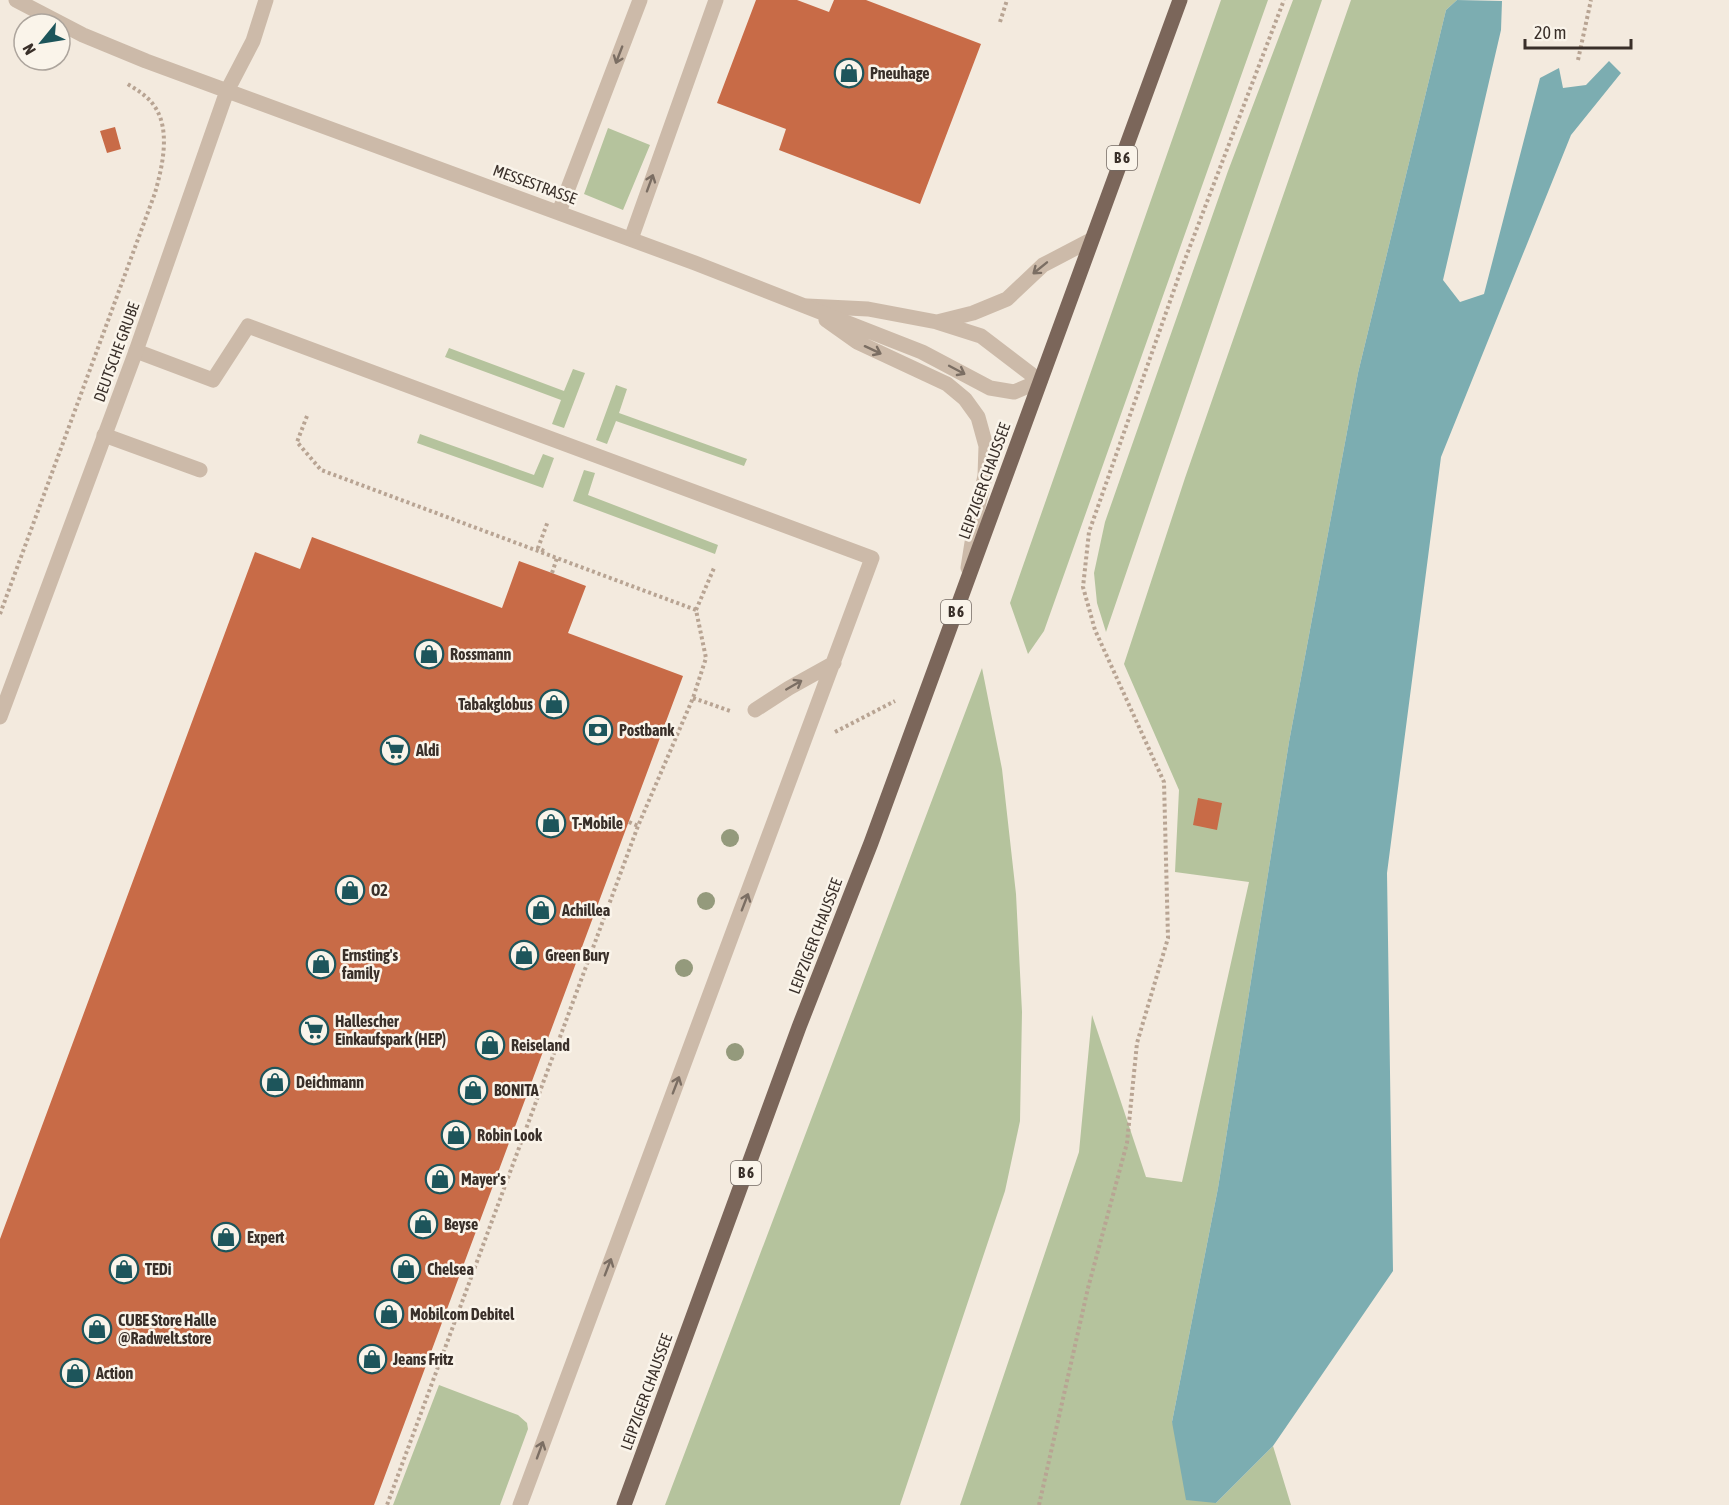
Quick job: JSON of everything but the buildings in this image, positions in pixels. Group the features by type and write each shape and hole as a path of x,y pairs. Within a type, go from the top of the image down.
{"main road":[{"name":"B 6","path":"1040,381 1180,0"},
{"name":"LEIPZIGER CHAUSSEE","path":"624,1505 799,1027 871,843 1040,381"}],"street":[{"name":"MESSESTRASSE","path":"16,0 83,35 146,61 631,238 807,306 922,352 990,388 1014,392 1040,381"},
{"name":"DEUTSCHE GRUBE","path":"0,717 136,351 227,91 253,41 266,0"},
{"path":"559,212 640,0"},
{"path":"631,238 716,0"},
{"path":"937,322 973,313 1007,298 1043,265 1091,240"},
{"path":"807,306 868,309 937,322 981,336 1040,381"},
{"path":"807,306 857,342 947,384 965,399 978,417 986,446 985,476 976,511 965,586"},
{"path":"136,351 213,380 248,326 872,558 520,1505"},
{"path":"104,435 200,470"},
{"path":"755,710 834,663"}],"path":[{"path":"1000,22 1007,0"},
{"path":"1039,1505 1088,1288 1127,1143 1137,1043 1168,938 1164,782 1095,630 1083,587 1089,532 1181,270 1284,0"},
{"path":"1578,60 1591,0"},
{"path":"0,614 151,204 162,168 163,132 155,106 143,93 126,83"},
{"path":"307,416 297,441 321,470 696,610"},
{"path":"548,520 538,548 557,558"},
{"path":"552,573 557,558"},
{"path":"387,1505 638,826 693,698 706,658 696,610 714,567"},
{"path":"629,822 638,826"}],"green space":[{"path":"1221,0 1268,0 1044,631 1028,654 1010,603"},
{"path":"1293,0 1322,0 1106,632 1097,603 1094,573 1105,522 1228,171"},
{"path":"1351,0 1457,0 1446,10 1358,373 1289,742 1218,1188 1172,1422 1216,1503 1273,1446 1291,1505 960,1505 1079,1152 1092,1015 1146,1177 1182,1182 1249,882 1175,872 1179,790 1124,664 1185,478"},
{"path":"608,128 650,145 623,210 584,194"},
{"path":"449,348 564,391 573,369 585,373 564,428 552,424 561,400 445,357"},
{"path":"616,385 627,389 619,413 747,459 744,466 616,421 607,444 596,440"},
{"path":"420,434 534,475 543,454 554,458 543,488 417,443"},
{"path":"584,470 595,473 588,495 718,545 715,554 573,501"},
{"path":"982,668 1002,769 1016,894 1022,1012 1020,1121 1005,1191 900,1505 665,1505"},
{"path":"439,1385 518,1415 527,1423 528,1429 500,1505 393,1505"}],"water":[{"path":"1457,0 1502,1 1501,30 1443,280 1460,302 1484,294 1540,78 1559,68 1563,88 1586,85 1609,61 1621,73 1571,135 1441,457 1387,873 1393,1271 1273,1446 1216,1503 1186,1500 1172,1422 1218,1188 1289,742 1358,373 1446,10"}],"place":[{"name":"Pneuhage","path":"849,73"},
{"name":"Rossmann","path":"429,654"},
{"name":"Tabakglobus","path":"554,704"},
{"name":"Postbank","path":"598,730"},
{"name":"Aldi","path":"395,750"},
{"name":"T-Mobile","path":"551,823"},
{"name":"O2","path":"350,890"},
{"name":"Achillea","path":"541,910"},
{"name":"Green Bury","path":"524,955"},
{"name":"Ernsting's family","path":"321,964"},
{"name":"Hallescher Einkaufspark (HEP)","path":"314,1030"},
{"name":"Reiseland","path":"490,1045"},
{"name":"Deichmann","path":"275,1082"},
{"name":"BONITA","path":"473,1090"},
{"name":"Robin Look","path":"456,1135"},
{"name":"Mayer's","path":"440,1179"},
{"name":"Beyse","path":"423,1224"},
{"name":"Expert","path":"226,1237"},
{"name":"TEDi","path":"124,1269"},
{"name":"Chelsea","path":"406,1269"},
{"name":"Mobilcom Debitel","path":"389,1314"},
{"name":"CUBE Store Halle @Radwelt.store","path":"97,1329"},
{"name":"Jeans Fritz","path":"372,1359"},
{"name":"Action","path":"75,1373"}]}
